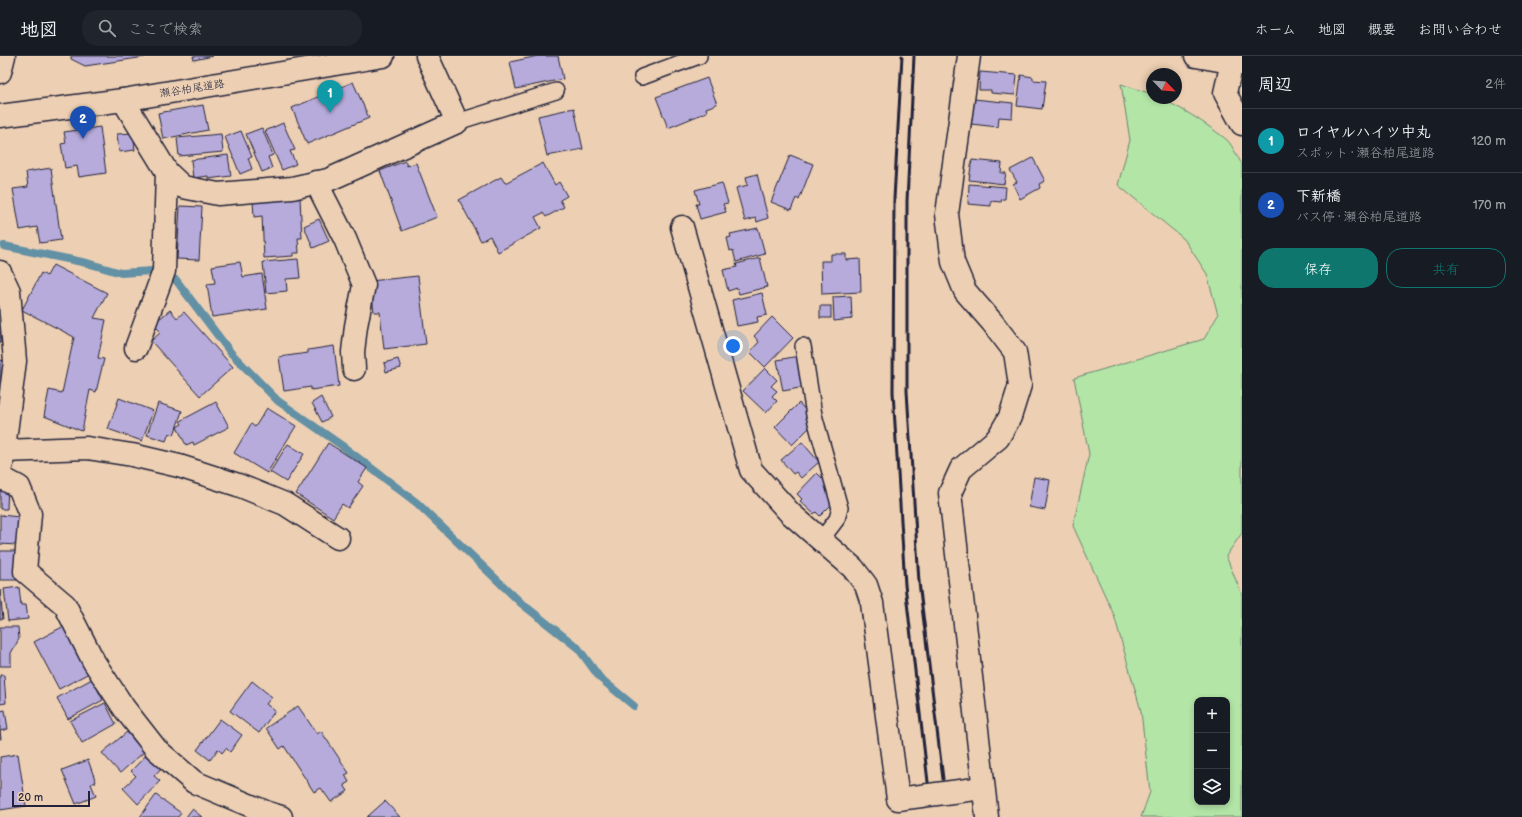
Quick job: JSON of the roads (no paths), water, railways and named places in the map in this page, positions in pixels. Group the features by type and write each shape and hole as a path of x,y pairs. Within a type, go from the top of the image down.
{"street":[{"path":"0,72 4,56"},
{"name":"瀬谷柏尾道路","path":"0,116 123,100 384,56"},
{"path":"123,100 167,172 183,187 218,194 292,188 328,180 457,122 427,56"},
{"path":"969,56 947,214 953,262 965,291 992,322 1015,352 1020,385 1010,417 998,438 961,469 950,493 987,817"},
{"path":"1196,56 1237,63 1225,93 1242,124"},
{"path":"136,348 164,272 167,172"},
{"path":"316,182 345,239 364,285 356,326 353,352 354,370"},
{"path":"682,227 751,470 790,513 853,568 866,585 872,602 898,799 983,788"},
{"path":"0,272 9,291 15,361 0,477 19,487 30,514 25,571 65,605 94,662 124,708 156,749 194,782 273,816"},
{"path":"4,451 87,448 132,455 179,466 238,485 286,504 338,538"}],"lane":[{"path":"642,77 699,56"},
{"path":"457,122 556,91"},
{"path":"803,346 814,415 840,508 837,519 821,540"}],"waterway":[{"path":"4,246 87,263 121,273 152,271 176,280 231,353 278,401 341,445 417,503 521,603 578,648 600,678 634,706"}],"railway":[{"path":"902,56 894,199 893,392 905,585 928,782"},
{"path":"914,56 907,201 907,391 919,582 943,779"}],"place":[{"name":"ロイヤルハイツ中丸","path":"330,113"},
{"name":"下新橋","path":"83,139"}]}
